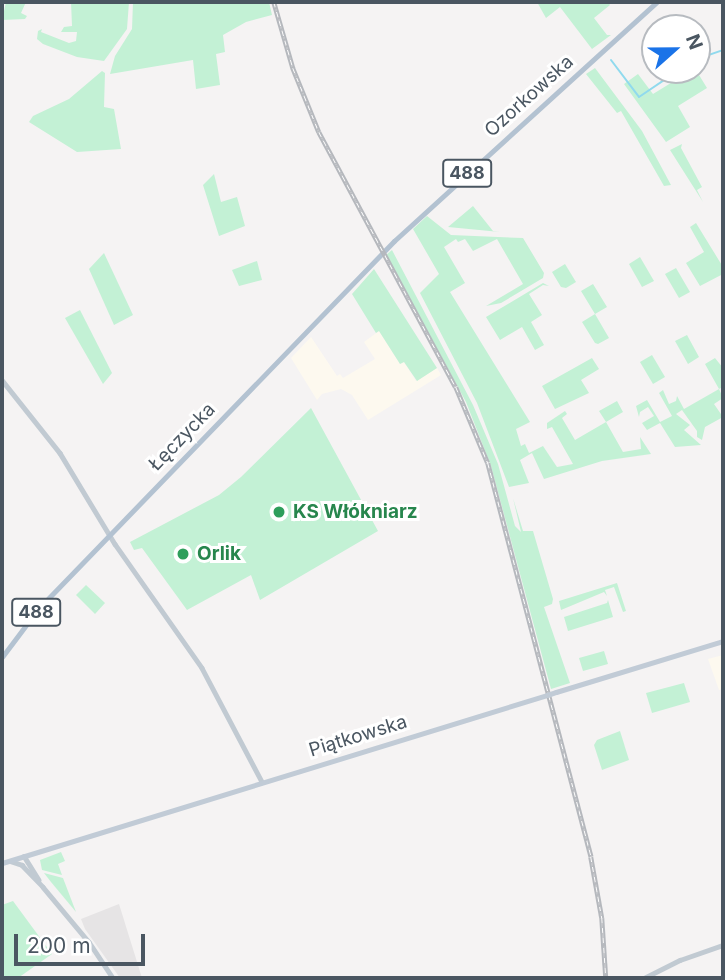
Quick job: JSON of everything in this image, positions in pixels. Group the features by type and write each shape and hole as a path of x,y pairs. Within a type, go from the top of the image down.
{"main road":[{"name":"Ozorkowska","path":"391,244 657,2"},
{"name":"Łęczycka","path":"2,657 24,625 391,244"},
{"name":"Piątkowska","path":"2,863 723,641"}],"street":[{"path":"2,380 60,453 109,535 202,668 262,782"},
{"path":"33,867 39,852"},
{"path":"24,856 25,867"},
{"path":"24,856 43,887"},
{"path":"9,861 25,867 43,887 89,942 113,978"},
{"path":"644,978 680,960 723,945"}],"shaded area":[{"path":"379,331 400,364 404,362 416,381 437,368 441,375 368,420 352,395 341,389 322,394 317,400 291,358 311,337 337,376 340,374 343,378 375,359 364,342"},
{"path":"723,655 723,689 719,690 708,659"},
{"path":"119,904 142,978 120,978 85,929 81,919"}],"green space":[{"path":"6,2 26,2 21,13 27,16 25,19 2,20"},
{"path":"71,2 129,2 127,29 104,61 77,57 37,39 38,31 42,29 41,32 69,43 76,41 77,32 61,32 64,27 72,26"},
{"path":"133,2 269,2 272,15 246,22 223,35 225,52 216,54 220,85 196,89 193,60 110,74 115,56 132,29"},
{"path":"537,2 608,2 610,5 594,18 607,35 611,35 592,49 560,7 546,18"},
{"path":"595,68 642,131 671,185 664,186 621,111 617,113 586,74"},
{"path":"102,71 105,73 104,107 114,109 121,149 77,152 29,122 33,116 69,99"},
{"path":"638,74 641,84 646,84 653,94 669,84 705,84 707,88 678,106 690,127 666,142 624,84"},
{"path":"682,144 681,148 702,187 697,190 703,202 670,150"},
{"path":"214,174 221,202 237,197 245,226 219,236 203,185"},
{"path":"473,206 493,231 500,232 448,227"},
{"path":"427,216 451,235 523,238 544,273 543,278 501,303 486,306 523,284 497,239 473,251 465,239 458,242 456,239 444,247 465,283 450,292 530,422 516,429 521,446 525,444 529,453 543,446 557,467 573,464 552,427 547,429 547,423 565,411 567,414 562,418 575,440 606,422 623,452 641,449 640,437 651,454 602,461 544,479 532,453 520,460 529,483 509,487 477,403 420,293 439,274 413,229"},
{"path":"696,223 723,267 723,274 700,286 686,263 704,252 690,227"},
{"path":"392,250 473,405 498,464 515,526 521,532 513,498 523,531 533,531 553,599 552,604 544,607 570,683 551,689 491,466 466,402 386,255"},
{"path":"104,253 133,315 114,325 89,269"},
{"path":"640,257 654,281 642,287 629,264"},
{"path":"257,261 262,280 239,286 232,270"},
{"path":"565,264 576,282 566,288 561,287 552,272"},
{"path":"676,268 690,292 679,298 665,274"},
{"path":"374,269 437,368 417,381 404,362 400,364 379,331 376,333 352,294"},
{"path":"543,283 549,286 543,285 529,294 542,315 531,322 544,345 535,350 522,327 500,340 486,317"},
{"path":"593,284 607,307 595,314 581,291"},
{"path":"80,310 112,373 103,384 65,318"},
{"path":"595,314 609,338 598,344 582,322"},
{"path":"687,335 699,357 688,364 675,341"},
{"path":"652,355 665,377 653,384 640,362"},
{"path":"592,358 599,369 581,380 589,393 555,409 542,386"},
{"path":"715,358 723,368 723,387 719,389 705,364"},
{"path":"719,389 723,398 714,404 723,417 705,427 702,440 697,437 697,431 682,410 676,414 690,425 684,430 701,445 675,447 660,423 647,430 642,423 654,416 648,407 640,412 639,417 636,406 647,400 660,422 672,416 659,393 663,390 669,404 676,401 677,396 684,409"},
{"path":"617,401 623,412 606,422 599,411"},
{"name":"KS Włókniarz","path":"311,408 378,531 260,600 251,575 187,610 142,548 134,550 130,542 219,495"},
{"path":"617,583 626,611 623,612 614,587 605,590 607,596 604,592 561,610 559,601"},
{"path":"86,585 105,603 95,614 76,595"},
{"path":"608,600 613,617 568,631 564,617 607,603"},
{"path":"604,651 608,664 583,671 579,658"},
{"path":"684,683 690,702 652,713 646,693"},
{"path":"620,731 629,760 602,770 594,745 597,740"},
{"path":"61,852 65,861 58,864 62,875 42,870 40,860"},
{"path":"44,873 63,878 76,912 51,882"},
{"path":"13,901 52,954 18,978 2,978 2,905"}],"waterway":[{"path":"711,54 723,50"},
{"path":"611,60 639,97 658,84"}],"railway":[{"path":"274,2 293,68 319,132 456,387 488,463 591,857 602,918 606,978"}],"place":[{"name":"KS Włókniarz","path":"279,512"},
{"name":"Orlik","path":"183,554"}]}
